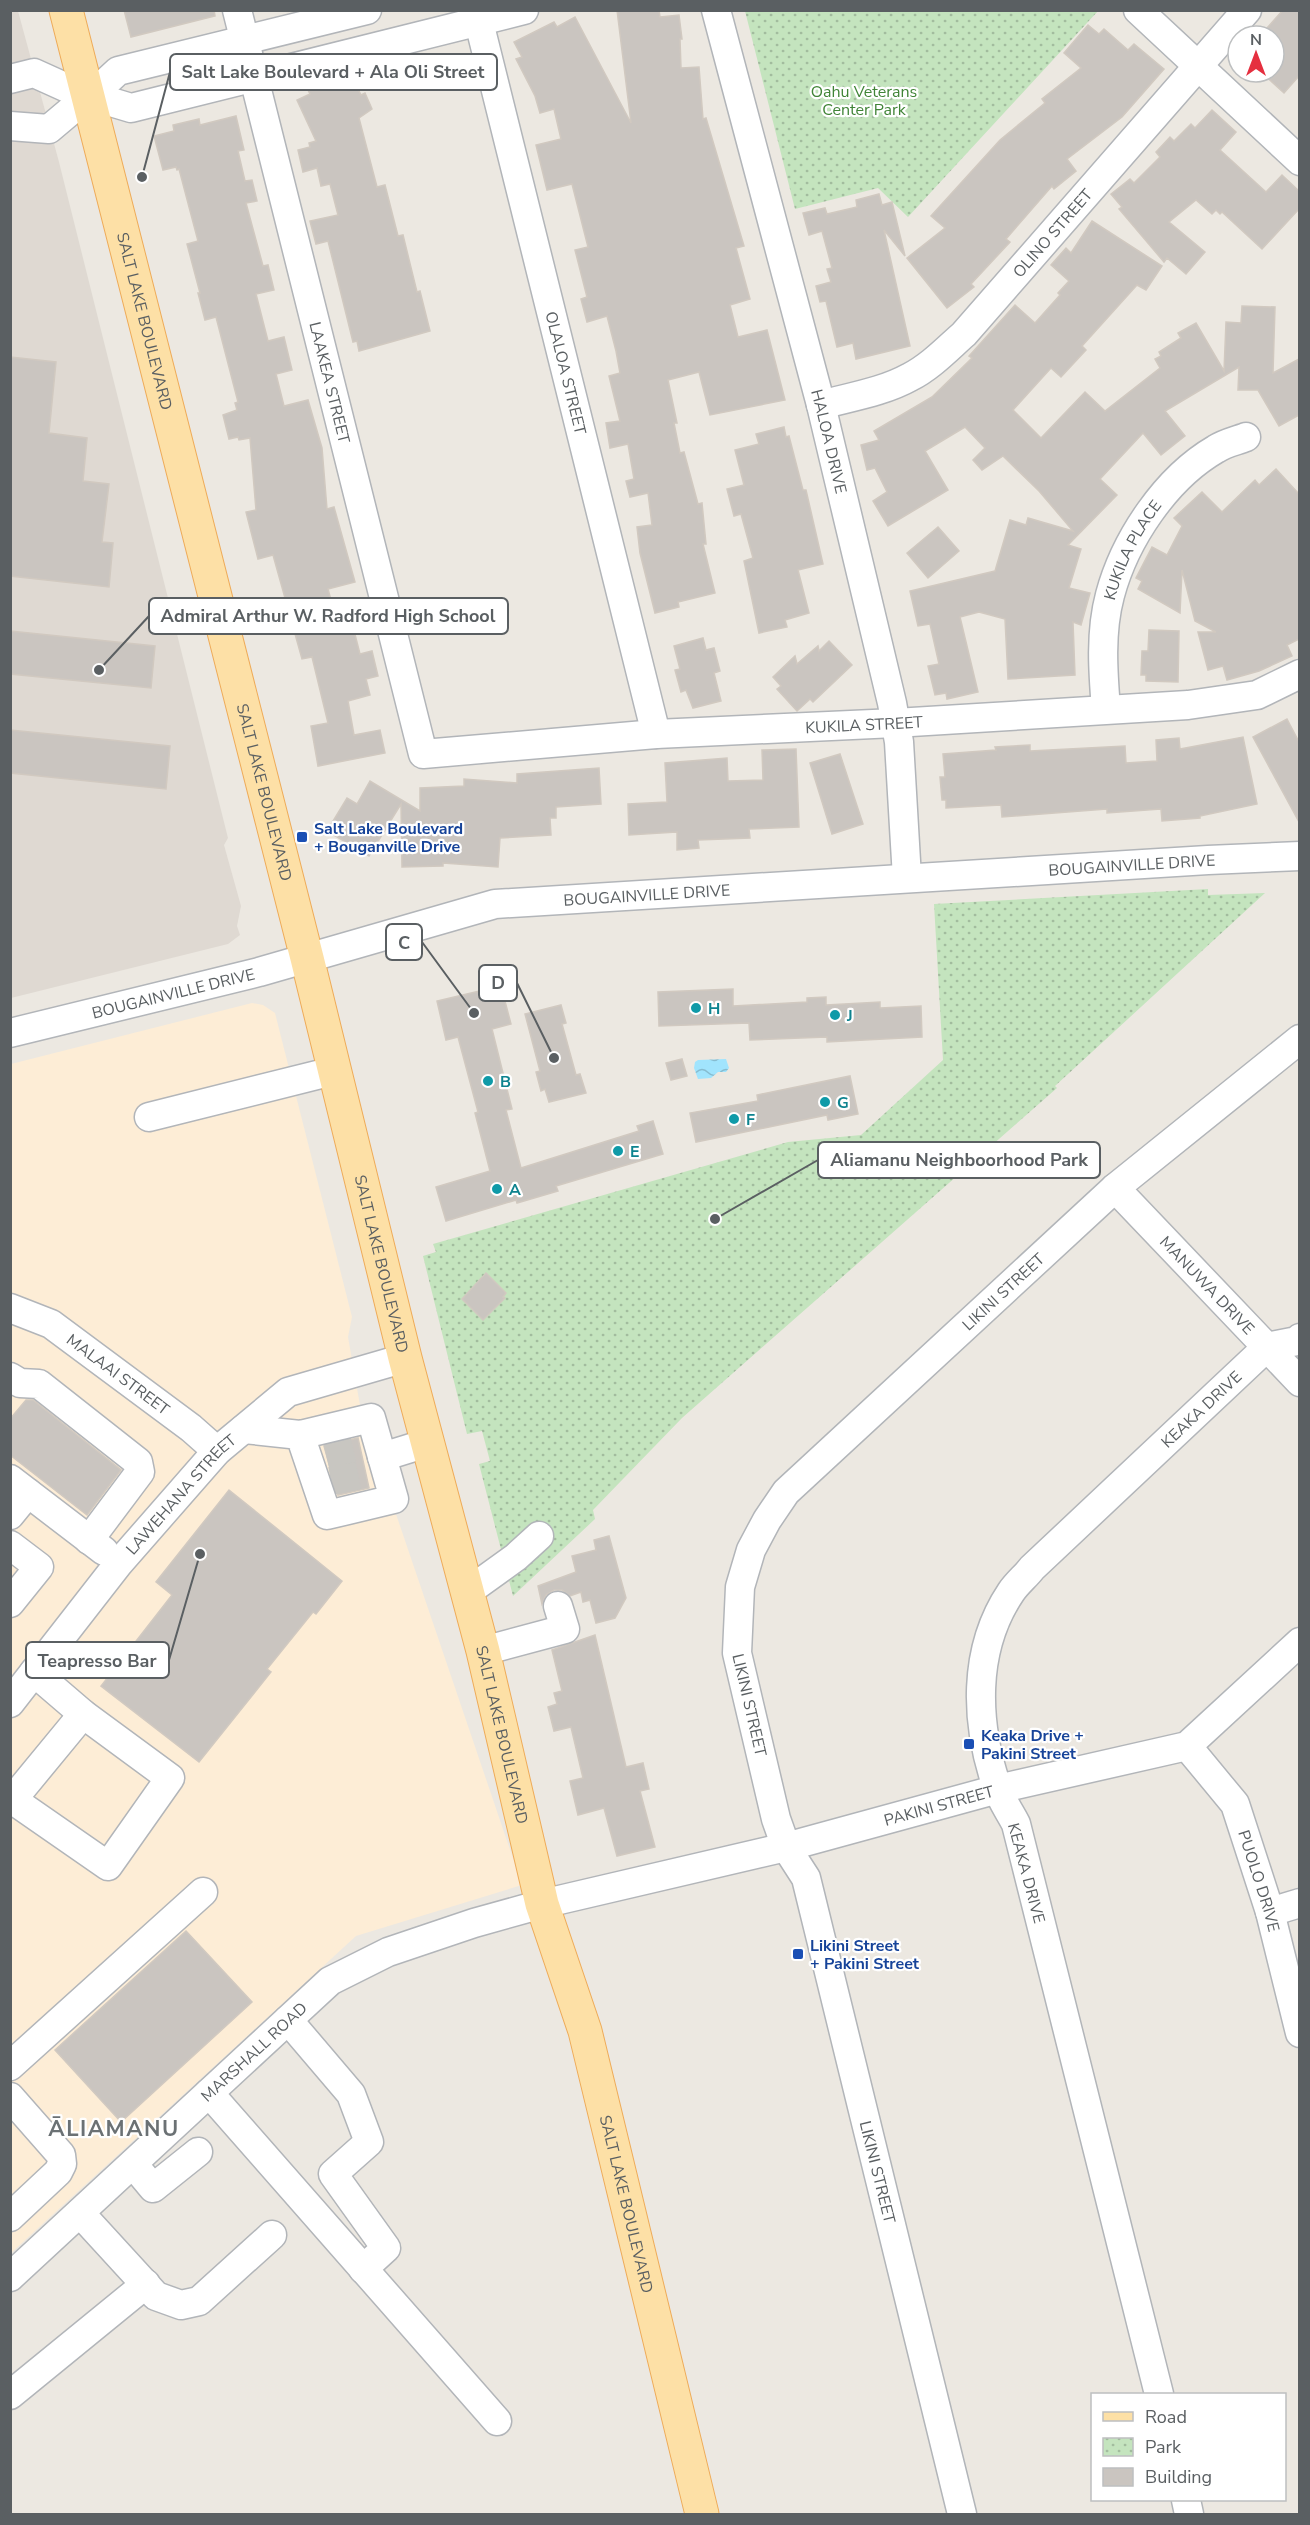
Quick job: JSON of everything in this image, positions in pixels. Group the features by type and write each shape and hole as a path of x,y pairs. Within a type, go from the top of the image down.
{"main road":[{"name":"SALT LAKE BOULEVARD","path":"66,10 307,958 405,1358 483,1651 542,1904 585,2031 702,2514"}],"street":[{"name":"LAAKEA STREET","path":"237,10 423,754"},
{"path":"10,126 48,129 118,71 367,10"},
{"path":"10,79 34,73 89,97 131,108 254,79 477,17 524,10"},
{"name":"HALOA DRIVE","path":"716,10 821,405 896,723 907,878"},
{"path":"1138,10 1299,161"},
{"name":"OLINO STREET","path":"821,405 888,386 910,377 949,348 964,334 1246,10"},
{"name":"OLALOA STREET","path":"477,17 656,734"},
{"name":"KUKILA PLACE","path":"1106,710 1103,670 1108,606 1120,567 1134,537 1173,485 1194,464 1217,448 1246,437"},
{"name":"KUKILA STREET","path":"423,754 656,734 896,723 1223,702 1257,695 1299,674"},
{"name":"BOUGAINVILLE DRIVE","path":"10,1033 307,958 495,904 1299,856"},
{"name":"LIKINI STREET","path":"962,2514 806,1878 786,1847 776,1819 737,1653 740,1587 751,1550 766,1520 786,1492 1115,1188 1299,1039"},
{"path":"149,1117 333,1071"},
{"name":"MANUWA DRIVE","path":"1115,1188 1299,1382"},
{"name":"MALAAI STREET","path":"10,1308 51,1324 191,1428 217,1451"},
{"path":"1267,1347 1297,1341 1299,1338"},
{"name":"KEAKA DRIVE","path":"1159,2393 1016,1824 998,1789 980,1711 980,1686 984,1656 994,1625 1011,1592 1032,1568 1267,1347"},
{"name":"LAWEHANA STREET","path":"10,1703 119,1563 217,1451 288,1392 405,1358"},
{"path":"11,1377 20,1383 39,1384 138,1462 140,1472 89,1540"},
{"path":"371,1418 375,1459 394,1499 327,1515 316,1463 371,1418"},
{"path":"244,1429 316,1463"},
{"path":"375,1459 427,1443"},
{"path":"16,1495 89,1540 119,1563"},
{"path":"466,1593 516,1557 539,1536"},
{"path":"10,1545 39,1567 10,1603"},
{"path":"483,1651 565,1629 558,1606"},
{"path":"1187,1746 1299,1642"},
{"path":"34,1672 82,1714 170,1778 108,1866 12,1799 82,1714"},
{"name":"PAKINI STREET","path":"542,1904 786,1847 998,1789 1187,1746"},
{"name":"PUOLO DRIVE","path":"1187,1746 1235,1804 1270,1912 1299,2033"},
{"path":"10,2066 203,1892"},
{"path":"1270,1912 1299,1903"},
{"name":"MARSHALL ROAD","path":"10,2277 330,1981 388,1952 474,1923 542,1904"},
{"path":"288,2020 351,2094 369,2142 333,2174 386,2248 363,2269"},
{"path":"209,2093 497,2421"},
{"path":"10,2097 61,2155 62,2164 58,2172 10,2217"},
{"path":"133,2164 153,2188 198,2152"},
{"path":"80,2213 156,2296 181,2304 199,2301 272,2235"},
{"path":"10,2395 146,2284"}],"shaded area":[{"path":"10,11 18,11 59,162 228,838 224,845 241,906 237,926 240,935 228,944 11,998"},
{"path":"252,1003 263,1005 275,1013 352,1317 348,1337 361,1411 522,1885 356,1936 11,2253 11,1064"}],"green space":[{"name":"Oahu Veterans Center Park","path":"745,10 1098,11 908,217 878,188 795,209"},
{"path":"1208,889 1208,895 1265,893 1055,1086 1057,1088 682,1418 593,1510 595,1519 513,1596 479,1464 490,1461 482,1431 467,1434 423,1256 436,1252 433,1244 788,1142 861,1135 943,1060 934,904"}],"water":[{"path":"726,1059 729,1068 726,1072 718,1072 711,1078 698,1079 694,1068 695,1062"}],"building":[{"path":"124,10 214,10 215,16 131,37"},
{"path":"617,10 659,10 660,17 679,15 682,39 680,39 681,68 699,67 703,119 706,118 744,246 736,248 750,299 730,305 738,337 767,330 785,400 710,415 699,372 668,380 677,423 674,423 680,453 684,452 698,504 702,503 706,544 703,544 715,593 678,602 679,607 655,613 640,553 637,527 652,525 648,493 630,497 626,481 634,479 628,444 610,448 606,423 620,421 609,376 620,373 616,351 607,316 587,322 581,299 587,297 575,250 588,247 572,184 547,190 536,145 561,139 554,109 540,113 535,96 516,59 522,57 514,42 554,22 557,27 575,17 631,123"},
{"path":"1283,10 1299,10 1299,76 1284,93 1274,84 1286,84 1286,24 1271,24"},
{"path":"1088,25 1099,34 1104,29 1128,50 1134,44 1164,69 1122,117 1067,159 1076,171 1054,189 1052,186 1006,239 1010,242 971,284 974,287 947,308 907,258 945,228 931,216 1000,140 1045,103 1042,99 1081,68 1064,53"},
{"path":"346,72 354,89 357,87 361,95 365,93 372,109 359,118 377,187 385,185 398,236 403,235 417,292 420,291 430,331 359,351 357,341 353,342 328,241 316,244 310,221 338,215 330,184 321,186 317,168 303,172 298,150 310,147 309,143 316,141 297,100 310,94 308,90"},
{"path":"1212,110 1236,132 1220,150 1266,192 1282,175 1299,191 1299,209 1262,249 1222,212 1220,214 1216,210 1212,214 1196,200 1169,222 1205,252 1186,274 1167,258 1164,262 1119,209 1122,207 1111,194 1130,179 1134,183 1160,157 1156,152 1170,137 1174,141 1191,124 1195,128"},
{"path":"236,116 244,150 238,151 245,181 252,180 257,201 246,203 263,266 268,265 274,290 256,294 268,341 284,337 292,370 276,374 284,406 308,400 322,448 327,509 334,507 355,582 328,589 336,619 350,615 360,654 372,651 378,676 366,679 370,695 348,701 354,735 380,730 385,753 318,766 311,726 328,723 312,657 302,659 273,555 258,559 246,512 256,510 250,438 229,439 223,415 237,410 235,403 238,402 216,317 205,320 198,293 200,293 187,244 198,241 179,169 177,170 176,167 163,170 154,136 174,131 173,125 199,119 200,125"},
{"path":"879,194 882,205 892,202 905,256 884,230 910,346 856,359 853,343 837,347 826,301 820,302 816,286 831,282 827,269 832,268 822,231 809,235 803,213 825,208 827,214 857,207 856,200"},
{"path":"1092,221 1162,266 1146,290 1137,285 1082,346 1086,350 1061,377 1051,368 1013,410 1041,438 1085,392 1105,411 1160,368 1155,359 1161,356 1159,352 1181,338 1178,333 1196,323 1224,371 1226,322 1241,323 1242,306 1275,307 1273,373 1299,359 1299,415 1279,426 1258,390 1238,390 1239,367 1165,411 1185,436 1161,455 1143,433 1100,479 1117,495 1068,545 1081,549 1069,588 1090,593 1081,625 1073,622 1075,675 1008,679 1005,619 979,612 960,617 978,692 947,699 946,693 935,695 928,666 939,664 930,624 918,626 910,591 995,571 1010,520 1026,525 1028,518 1073,531 1039,491 1003,456 982,470 973,460 985,448 965,427 925,451 948,490 888,526 873,501 887,492 875,468 867,470 861,445 879,440 874,431 932,397 972,358 969,356 1015,305 1035,323 1060,295 1058,293 1069,281 1051,265 1066,248 1071,253"},
{"path":"10,357 56,362 49,433 87,438 83,481 109,484 102,542 113,543 109,587 10,576"},
{"path":"784,427 786,437 789,436 803,490 806,490 823,564 798,570 809,613 785,620 787,627 759,633 744,561 753,558 741,514 734,516 727,489 744,485 735,450 759,444 756,434"},
{"path":"1276,469 1299,494 1299,639 1287,645 1292,656 1259,671 1227,680 1223,666 1208,670 1198,632 1216,632 1195,621 1182,570 1180,613 1138,589 1142,581 1136,578 1152,547 1167,555 1182,526 1174,518 1202,492 1222,512 1255,480 1259,485"},
{"path":"938,527 959,551 928,578 907,553"},
{"path":"1149,630 1179,631 1178,682 1146,681 1146,675 1141,675 1142,651 1148,651"},
{"path":"10,631 155,646 151,688 10,674"},
{"path":"703,638 706,650 714,648 720,671 714,673 721,701 693,708 686,690 681,692 675,670 680,669 674,646"},
{"path":"829,641 852,665 813,702 810,699 797,711 777,689 781,686 773,677 795,656 797,664 818,646 819,651"},
{"path":"1287,719 1299,742 1299,822 1253,737"},
{"path":"10,730 170,746 166,789 10,773"},
{"path":"1243,737 1257,804 1200,816 1200,818 1162,821 1161,809 1107,813 1107,809 1002,817 1001,805 946,808 946,800 942,800 940,777 945,777 943,754 1030,745 1030,751 1125,746 1126,763 1157,761 1156,740 1179,738 1180,749"},
{"path":"796,749 799,827 749,829 750,838 698,840 699,848 677,850 677,832 629,835 628,804 667,802 665,763 727,758 728,781 763,780 762,750"},
{"path":"840,754 863,824 832,834 810,763"},
{"path":"599,768 601,804 556,807 556,818 550,818 551,835 500,838 498,867 443,863 443,866 402,867 401,804 369,856 327,831 347,798 357,804 370,781 420,811 420,788 464,786 464,779 517,783 517,774"},
{"path":"501,986 511,1024 492,1029 512,1109 506,1110 521,1168 639,1131 637,1126 653,1121 663,1154 556,1186 558,1191 517,1203 516,1200 446,1221 436,1187 490,1171 475,1113 478,1112 458,1037 446,1040 437,1001"},
{"name":"J","path":"733,989 733,1006 807,1002 807,998 826,997 826,1005 880,1002 880,1008 921,1006 922,1037 827,1042 827,1037 750,1040 749,1023 659,1026 658,992"},
{"path":"561,1005 566,1023 562,1024 576,1075 580,1074 586,1093 549,1102 545,1089 541,1091 536,1072 540,1071 525,1014"},
{"path":"682,1059 687,1076 671,1080 666,1063"},
{"path":"850,1076 858,1114 828,1120 827,1115 696,1142 690,1113 758,1101 757,1095"},
{"path":"486,1273 506,1293 503,1297 505,1298 483,1320 462,1299"},
{"path":"26,1400 33,1400 121,1470 87,1515 10,1455 10,1419"},
{"path":"358,1438 369,1488 338,1495 324,1446"},
{"path":"229,1490 342,1581 316,1614 313,1612 267,1669 271,1672 199,1762 101,1686 172,1595 156,1582"},
{"path":"609,1536 626,1598 615,1618 596,1623 590,1600 583,1602 581,1592 570,1596 562,1590 554,1590 546,1595 542,1604 538,1586 576,1572 572,1556 596,1550 594,1540"},
{"path":"595,1635 626,1767 643,1763 649,1789 640,1791 655,1847 617,1856 604,1808 578,1815 570,1781 583,1778 571,1727 554,1731 548,1707 557,1704 554,1693 562,1691 552,1650"},
{"path":"186,1931 252,2002 121,2122 55,2050"}],"tunnel":[{"path":"326,1455 360,1447"},
{"path":"331,1481 366,1474"}],"place":[{"name":"Salt Lake Boulevard + Ala Oli Street","path":"142,177"},
{"name":"Admiral Arthur W. Radford High School","path":"99,670"},
{"name":"Salt Lake Boulevard + Bouganville Drive","path":"302,837"},
{"name":"H","path":"696,1008"},
{"name":"C","path":"474,1013"},
{"name":"J","path":"835,1015"},
{"name":"D","path":"554,1058"},
{"name":"B","path":"488,1081"},
{"name":"G","path":"825,1102"},
{"name":"F","path":"734,1119"},
{"name":"E","path":"618,1151"},
{"name":"A","path":"497,1189"},
{"name":"Aliamanu Neighboorhood Park","path":"715,1219"},
{"name":"Teapresso Bar","path":"200,1554"},
{"name":"Keaka Drive + Pakini Street","path":"969,1744"},
{"name":"Likini Street + Pakini Street","path":"798,1954"}],"district":[{"name":"ĀLIAMANU","path":"114,2128"}]}
